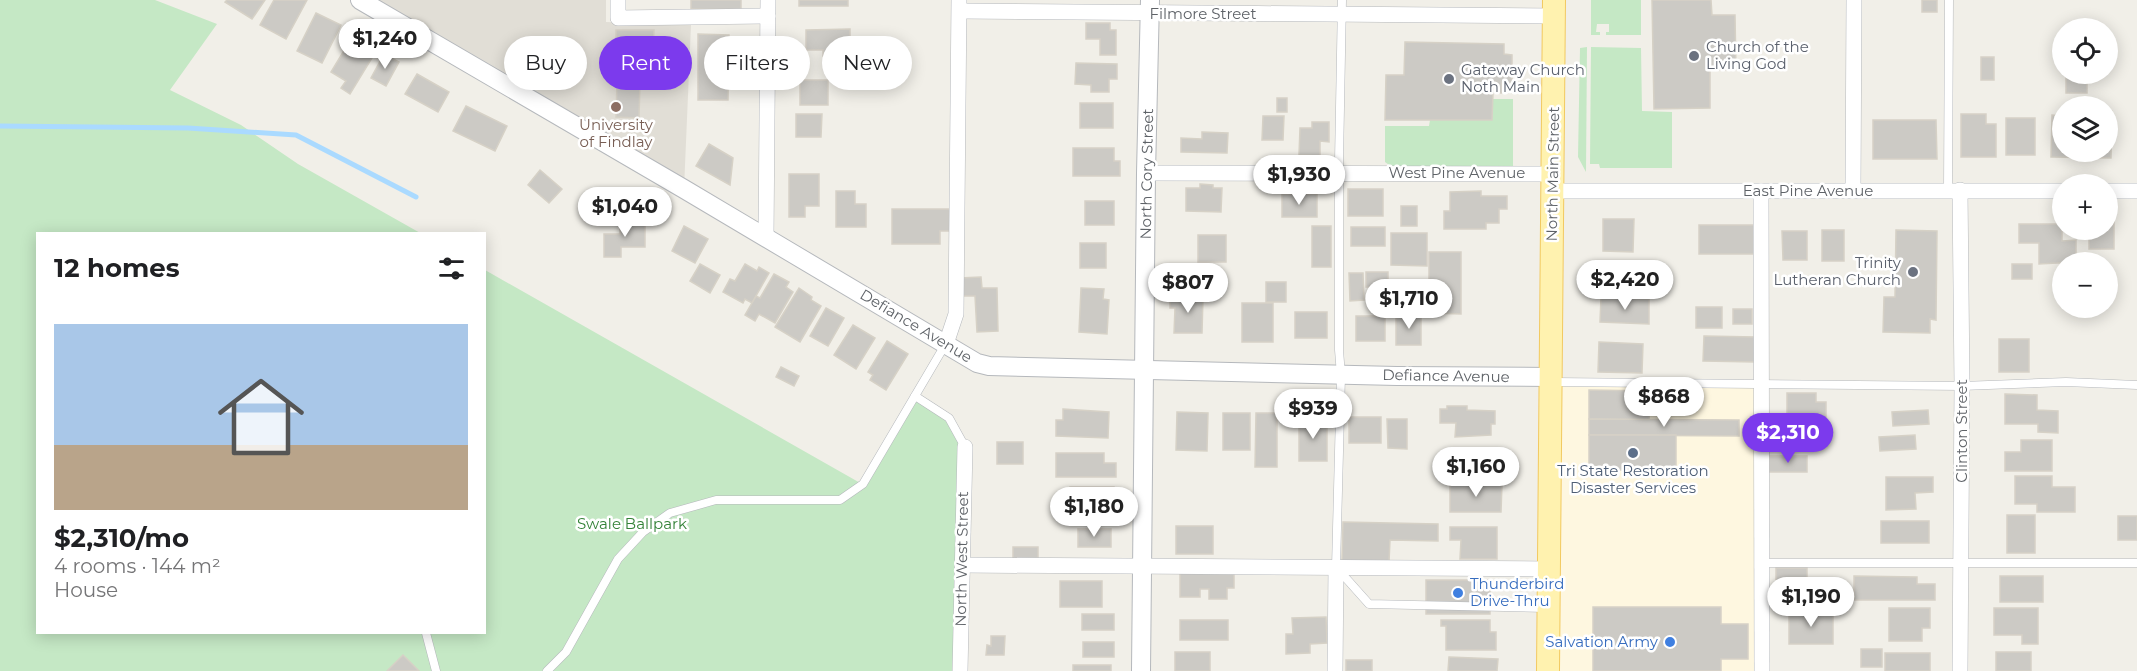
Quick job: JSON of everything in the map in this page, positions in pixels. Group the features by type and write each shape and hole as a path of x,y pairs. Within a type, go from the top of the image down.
{"main road":[{"name":"North Main Street","path":"1548,671 1554,8"}],"street":[{"name":"Defiance Avenue","path":"360,0 977,363 989,366 1551,379"},
{"path":"618,0 618,18 768,8 766,238"},
{"path":"1853,190 1854,0"},
{"path":"946,344 956,314 959,5"},
{"name":"Filmore Street","path":"959,5 1554,8"},
{"name":"North Cory Street","path":"1141,671 1150,7"},
{"name":"West Pine Avenue","path":"1146,173 1339,173 1553,182"},
{"name":"East Pine Avenue","path":"1553,182 1761,190 2052,191"},
{"path":"1761,190 1762,671"},
{"name":"Clinton Street","path":"1954,190 1962,386 1960,671"},
{"path":"2118,191 2137,191"},
{"name":"North West Street","path":"960,671 965,447"},
{"path":"962,565 1549,569"},
{"path":"1335,671 1336,567"}],"lane":[{"path":"1949,0 1954,190"},
{"path":"1342,7 1339,173 1341,375 1336,567 1369,604 1549,608"},
{"path":"547,671 566,652 618,559 643,532 670,513 716,500 840,500 863,484 946,344"},
{"path":"1551,379 1962,386 2066,382 2137,385"},
{"path":"915,396 949,418 965,447"},
{"path":"1761,563 2137,563"},
{"path":"426,634 436,671"}],"shaded area":[{"name":"University of Findlay","path":"360,0 606,0 606,22 691,25 691,36 599,36 599,90 688,90 684,189 514,90 587,90 587,36 504,36 504,84"},
{"path":"1551,382 1761,383 1762,671 1548,671"}],"green space":[{"name":"Swale Ballpark","path":"0,0 155,0 217,24 170,90 241,125 298,164 418,232 36,232 36,634 486,634 486,271 862,484 915,396 949,418 965,447 960,671 0,671"},
{"path":"1591,0 1641,0 1641,35 1606,35 1606,32 1609,32 1609,24 1597,24 1596,32 1600,32 1600,35 1591,35"},
{"path":"1587,47 1586,172 1578,157 1580,48"},
{"path":"1591,47 1641,48 1642,111 1672,112 1672,168 1600,168 1599,164 1590,164"},
{"path":"1493,99 1513,99 1513,168 1392,167 1385,162 1385,126 1429,126 1430,120 1492,120"}],"building":[{"path":"227,0 265,0 252,19 225,2"},
{"path":"274,0 307,0 286,39 260,25"},
{"path":"691,0 741,0 741,9 691,9"},
{"path":"799,0 848,0 848,6 799,6"},
{"name":"Church of the Living God","path":"1652,0 1711,0 1712,15 1735,15 1736,70 1710,70 1710,108 1654,109"},
{"path":"1922,0 1937,0 1937,12 1922,12"},
{"path":"316,13 341,25 322,63 297,51"},
{"path":"1086,23 1110,23 1110,30 1116,30 1116,55 1100,55 1100,39 1086,39"},
{"path":"850,29 850,36 822,36 822,50 810,50 810,36 806,36 806,30"},
{"path":"616,30 654,30 654,36 616,36"},
{"path":"354,34 378,48 350,94 341,88 346,81 331,72"},
{"path":"698,34 729,35 704,36 704,90 728,90 728,100 698,100"},
{"name":"Gateway Church Noth Main","path":"1405,42 1504,44 1504,54 1512,55 1512,83 1502,83 1502,93 1493,93 1492,120 1385,120 1386,75 1404,75"},
{"path":"384,54 399,62 386,86 371,78"},
{"path":"1981,57 1994,57 1994,80 1981,80"},
{"path":"1076,63 1117,64 1117,79 1109,79 1109,92 1091,92 1091,85 1075,84"},
{"path":"417,74 449,92 438,112 405,94"},
{"path":"810,80 822,80 822,90 828,90 828,105 800,105 800,90 810,90"},
{"path":"2066,84 2087,84 2087,93 2066,93"},
{"path":"617,90 640,90 639,118 616,117"},
{"path":"1277,98 1287,98 1287,112 1277,112"},
{"path":"1080,103 1113,103 1113,128 1080,128"},
{"path":"466,106 507,126 495,151 453,131"},
{"path":"796,114 822,114 821,137 796,137"},
{"path":"1961,114 1986,114 1986,124 1996,124 1996,157 1961,157"},
{"path":"1263,116 1284,116 1283,140 1262,140"},
{"path":"2006,118 2035,118 2035,155 2006,155"},
{"path":"1873,120 1936,120 1937,159 1873,159"},
{"path":"1312,122 1329,122 1329,142 1320,141 1320,156 1299,155 1300,128 1312,128"},
{"path":"1202,132 1228,133 1227,153 1181,152 1181,138 1202,139"},
{"path":"709,144 733,158 730,185 696,166"},
{"path":"1073,148 1114,148 1114,161 1120,161 1120,176 1073,176"},
{"path":"540,170 562,189 549,203 528,185"},
{"path":"789,174 819,174 819,206 805,206 805,217 789,217"},
{"path":"1200,184 1222,188 1221,212 1186,211 1186,188 1200,188"},
{"path":"1348,189 1383,189 1383,216 1348,216"},
{"path":"836,191 855,191 855,204 866,204 866,227 836,227"},
{"path":"1481,191 1481,196 1507,196 1507,209 1499,209 1499,223 1486,223 1486,229 1444,229 1444,211 1450,211 1450,192"},
{"path":"1282,194 1317,194 1317,217 1282,217"},
{"path":"1085,201 1114,201 1114,225 1085,225"},
{"path":"1401,206 1417,206 1417,226 1401,226"},
{"path":"892,209 951,209 951,231 940,231 940,244 892,244"},
{"path":"1603,219 1634,219 1633,252 1603,251"},
{"path":"620,220 645,221 645,247 621,247 621,257 604,257 604,234 620,234"},
{"path":"2019,224 2052,224 2052,240 2076,240 2076,252 2052,252 2052,263 2039,264 2039,243 2019,243"},
{"path":"1699,225 1755,225 1755,254 1699,254"},
{"path":"684,226 708,239 695,263 672,251"},
{"path":"1312,226 1331,226 1331,267 1312,267"},
{"path":"1351,227 1385,227 1385,246 1351,246"},
{"path":"1822,230 1844,230 1844,261 1822,261"},
{"path":"1896,230 1937,231 1936,320 1930,319 1930,333 1883,332 1884,297 1895,297"},
{"path":"1782,231 1807,231 1807,260 1783,260"},
{"path":"1391,233 1427,233 1427,266 1391,265"},
{"path":"1198,235 1226,235 1226,262 1198,262"},
{"path":"2089,240 2114,240 2114,249 2089,249"},
{"path":"1080,243 1106,243 1106,268 1080,268"},
{"path":"1429,252 1461,252 1461,314 1429,313"},
{"path":"1649,263 1649,285 1600,286 1599,264"},
{"path":"700,264 720,275 710,293 690,281"},
{"path":"745,264 757,271 759,267 769,273 752,303 745,299 743,303 723,292 730,279 735,281"},
{"path":"2012,264 2032,264 2032,279 2012,279"},
{"path":"1366,272 1388,272 1388,283 1414,282 1414,303 1390,303 1389,287 1366,287"},
{"path":"1349,273 1363,273 1364,300 1350,301"},
{"path":"774,274 789,282 786,287 793,292 775,323 759,314 755,321 745,315 756,296 760,298"},
{"path":"981,277 982,288 997,288 998,331 977,332 975,296 960,296 959,278"},
{"path":"1266,282 1286,282 1286,302 1266,302"},
{"path":"799,288 821,306 800,342 775,327"},
{"path":"1081,288 1104,289 1103,299 1109,300 1107,334 1079,332"},
{"path":"1170,296 1203,297 1202,333 1174,333 1175,308 1170,308"},
{"path":"1601,297 1649,299 1649,324 1600,322"},
{"path":"1242,303 1273,303 1273,342 1242,342"},
{"path":"1696,307 1722,307 1722,328 1696,328"},
{"path":"826,308 844,318 828,346 810,336"},
{"path":"1733,309 1752,309 1752,324 1733,324"},
{"path":"1295,312 1327,312 1327,338 1295,338"},
{"path":"1396,314 1421,314 1421,345 1396,345"},
{"path":"1356,316 1385,316 1385,341 1356,341"},
{"path":"853,325 875,338 856,369 834,355"},
{"path":"1704,336 1756,337 1755,362 1703,361"},
{"path":"1999,339 2029,339 2029,372 1999,372"},
{"path":"887,341 908,354 886,390 870,380 873,375 868,372"},
{"path":"1599,342 1643,344 1642,373 1598,372"},
{"path":"781,367 799,376 794,386 776,377"},
{"path":"1589,390 1650,391 1649,420 1589,419"},
{"path":"1787,393 1816,393 1816,402 1826,402 1826,420 1787,420"},
{"path":"2005,394 2037,395 2037,410 2058,411 2058,433 2038,432 2038,424 2005,424"},
{"path":"1447,406 1467,406 1467,410 1495,411 1495,424 1491,424 1491,435 1455,437 1456,423 1440,423 1440,409 1447,409"},
{"path":"1063,409 1109,412 1108,438 1056,436 1056,420 1063,420"},
{"path":"1928,410 1929,424 1893,426 1892,412"},
{"path":"1177,412 1208,413 1207,451 1176,450"},
{"path":"1223,413 1250,413 1250,450 1223,450"},
{"path":"1256,413 1277,413 1277,467 1255,467"},
{"path":"1349,417 1381,417 1381,443 1349,443"},
{"path":"1387,419 1407,419 1407,449 1388,448"},
{"path":"1589,419 1739,420 1739,436 1589,435"},
{"path":"1299,420 1327,420 1327,461 1299,461"},
{"name":"Tri State Restoration Disaster Services","path":"1589,435 1676,435 1676,470 1589,470"},
{"path":"1915,435 1916,449 1880,451 1879,437"},
{"path":"2021,440 2052,440 2052,471 2005,471 2005,452 2021,452"},
{"path":"997,442 1023,442 1023,464 997,464"},
{"path":"1453,449 1499,450 1499,468 1489,468 1489,477 1453,477"},
{"path":"1056,453 1104,453 1104,463 1116,463 1116,477 1056,477"},
{"path":"1769,456 1807,456 1807,472 1769,472"},
{"path":"2015,476 2052,476 2052,487 2075,487 2075,512 2037,512 2037,504 2015,504"},
{"path":"1886,477 1933,477 1933,492 1915,493 1916,509 1886,510"},
{"path":"1450,484 1502,484 1501,512 1450,512"},
{"path":"1070,487 1114,487 1114,510 1070,510"},
{"path":"2007,515 2035,515 2035,553 2007,553"},
{"path":"2118,516 2137,516 2137,540 2118,540"},
{"path":"1881,521 1929,521 1929,543 1881,543"},
{"path":"1343,522 1438,524 1438,541 1390,540 1389,562 1342,561"},
{"path":"1176,526 1213,526 1213,554 1176,554"},
{"path":"1450,527 1497,527 1497,559 1460,559 1461,540 1450,540"},
{"path":"1078,529 1111,529 1111,547 1078,547"},
{"path":"1013,547 1038,547 1038,558 1013,558"},
{"path":"1776,568 1807,568 1807,606 1776,606"},
{"path":"1180,573 1234,574 1234,588 1227,588 1227,599 1209,599 1209,589 1200,589 1200,597 1180,597"},
{"path":"1854,576 1917,577 1917,584 1935,584 1935,600 1854,600"},
{"path":"2000,576 2043,576 2043,602 2000,602"},
{"name":"Thunderbird Drive-Thru","path":"1426,580 1490,580 1490,614 1426,614"},
{"path":"1060,581 1102,581 1102,607 1060,607"},
{"name":"Salvation Army","path":"1593,607 1721,607 1721,624 1748,624 1748,659 1721,659 1721,671 1593,671"},
{"path":"1889,608 1930,608 1930,628 1922,628 1922,641 1889,641"},
{"path":"1994,608 2038,608 2038,644 2022,644 2022,635 1994,635"},
{"path":"1789,612 1833,612 1833,644 1789,644"},
{"path":"1082,614 1114,614 1114,630 1082,630"},
{"path":"1326,617 1327,643 1310,644 1310,653 1286,654 1286,634 1293,634 1292,618"},
{"path":"1180,620 1228,620 1228,640 1180,640"},
{"path":"1441,620 1490,620 1490,632 1496,632 1496,650 1446,650 1446,626 1441,626"},
{"path":"991,636 1005,636 1004,655 986,655 987,645 991,646"},
{"path":"1083,642 1114,642 1114,657 1083,657"},
{"path":"1861,649 1882,649 1882,667 1861,667"},
{"path":"1175,652 1210,652 1210,671 1175,671"},
{"path":"1996,652 2031,652 2031,671 1996,671"},
{"path":"1885,653 1930,653 1930,671 1885,671"},
{"path":"403,655 419,671 387,671"},
{"path":"1449,657 1498,659 1497,671 1448,671"},
{"path":"1346,660 1372,660 1372,671 1346,671"},
{"path":"1073,665 1111,665 1111,671 1073,671"}],"waterway":[{"path":"0,126 188,128 296,135 416,197"}],"place":[{"name":"Church of the Living God","path":"1694,56"},
{"name":"Gateway Church Noth Main","path":"1449,79"},
{"name":"University of Findlay","path":"616,107"},
{"name":"Trinity Lutheran Church","path":"1913,272"},
{"name":"Tri State Restoration Disaster Services","path":"1633,453"},
{"name":"Thunderbird Drive-Thru","path":"1458,593"},
{"name":"Salvation Army","path":"1670,642"}]}
